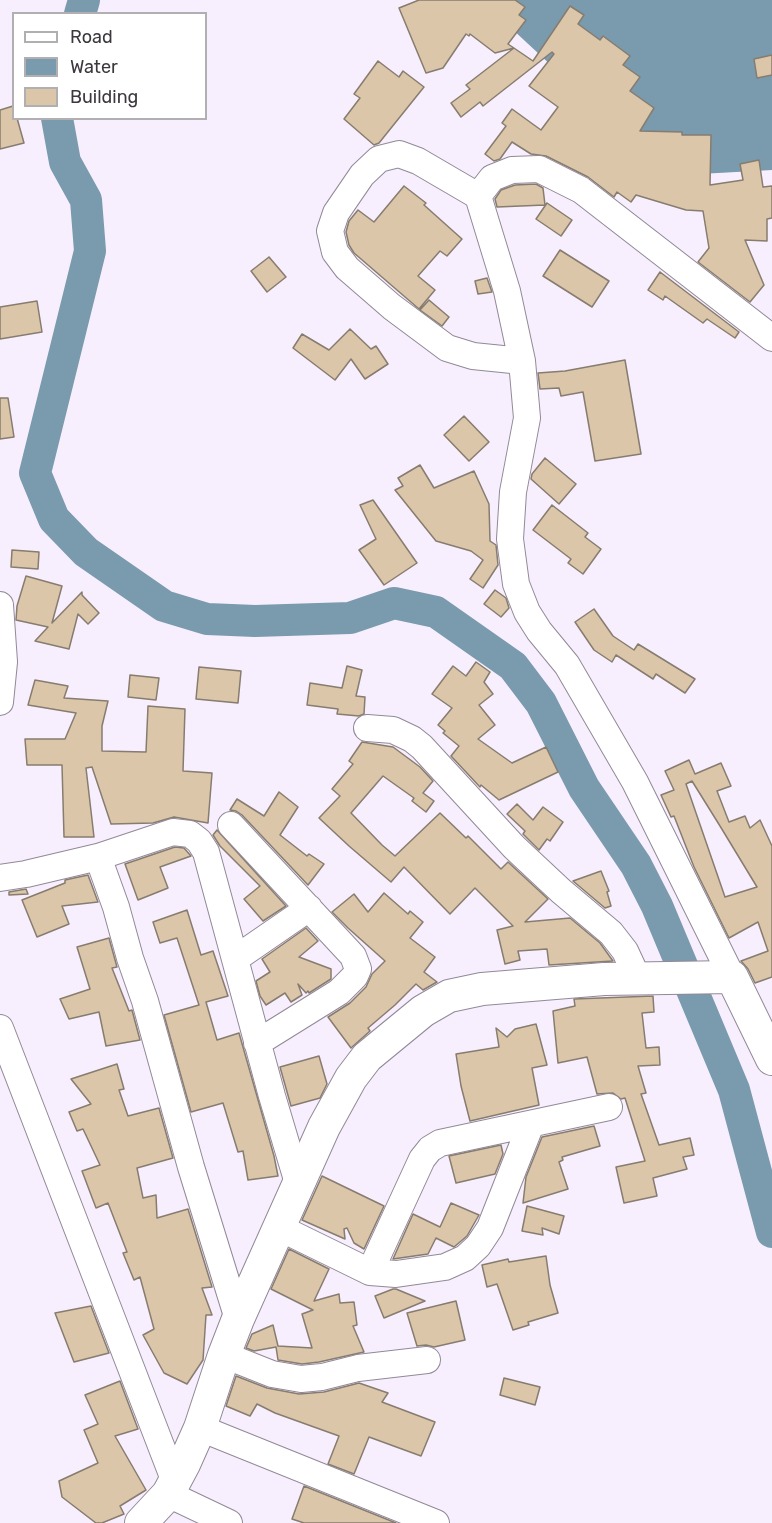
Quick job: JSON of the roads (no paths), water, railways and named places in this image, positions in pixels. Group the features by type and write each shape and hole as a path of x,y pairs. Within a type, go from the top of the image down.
{"main road":[{"path":"143,1523 172,1488 200,1428 238,1319 298,1183 351,1077 367,1057 423,1011 449,996 482,989 604,979 720,978 772,1059"}],"street":[{"path":"522,361 473,356 447,348 392,307 347,268 335,252 330,231 336,213 362,175 379,159 399,154 418,161 478,196 507,291 522,361 527,418 513,492 510,539 516,584 527,612 539,631 567,665 635,782 720,978"},
{"path":"478,196 492,178 512,170 539,169 581,190 772,338"},
{"path":"0,605 4,662 0,702"},
{"path":"367,728 393,730 412,739 422,747 514,847 611,933 653,979"},
{"path":"231,825 353,956 358,969 355,976 339,992 257,1043"},
{"path":"0,878 98,857 173,831 190,834 199,841 206,852 257,1043 298,1183"},
{"path":"98,857 145,1001 191,1167 238,1319"},
{"path":"235,959 309,908"},
{"path":"0,1028 172,1488 229,1523"},
{"path":"370,1272 422,1159 430,1149 440,1143 609,1107"},
{"path":"280,1228 370,1272 396,1274 445,1267 465,1258 478,1246 490,1227 531,1124"},
{"path":"224,1355 272,1374 301,1379 322,1377 358,1368 427,1360"},
{"path":"200,1428 436,1523"}],"water":[{"path":"481,0 772,0 772,170 700,174 598,109"}],"waterway":[{"path":"81,12 84,0"},
{"path":"57,120 65,162 86,200 90,251 35,473 54,519 86,552 164,606 207,619 255,621 350,618 394,603 436,612 513,666 541,703 584,788 636,865 657,906 734,1090 772,1232"}]}
